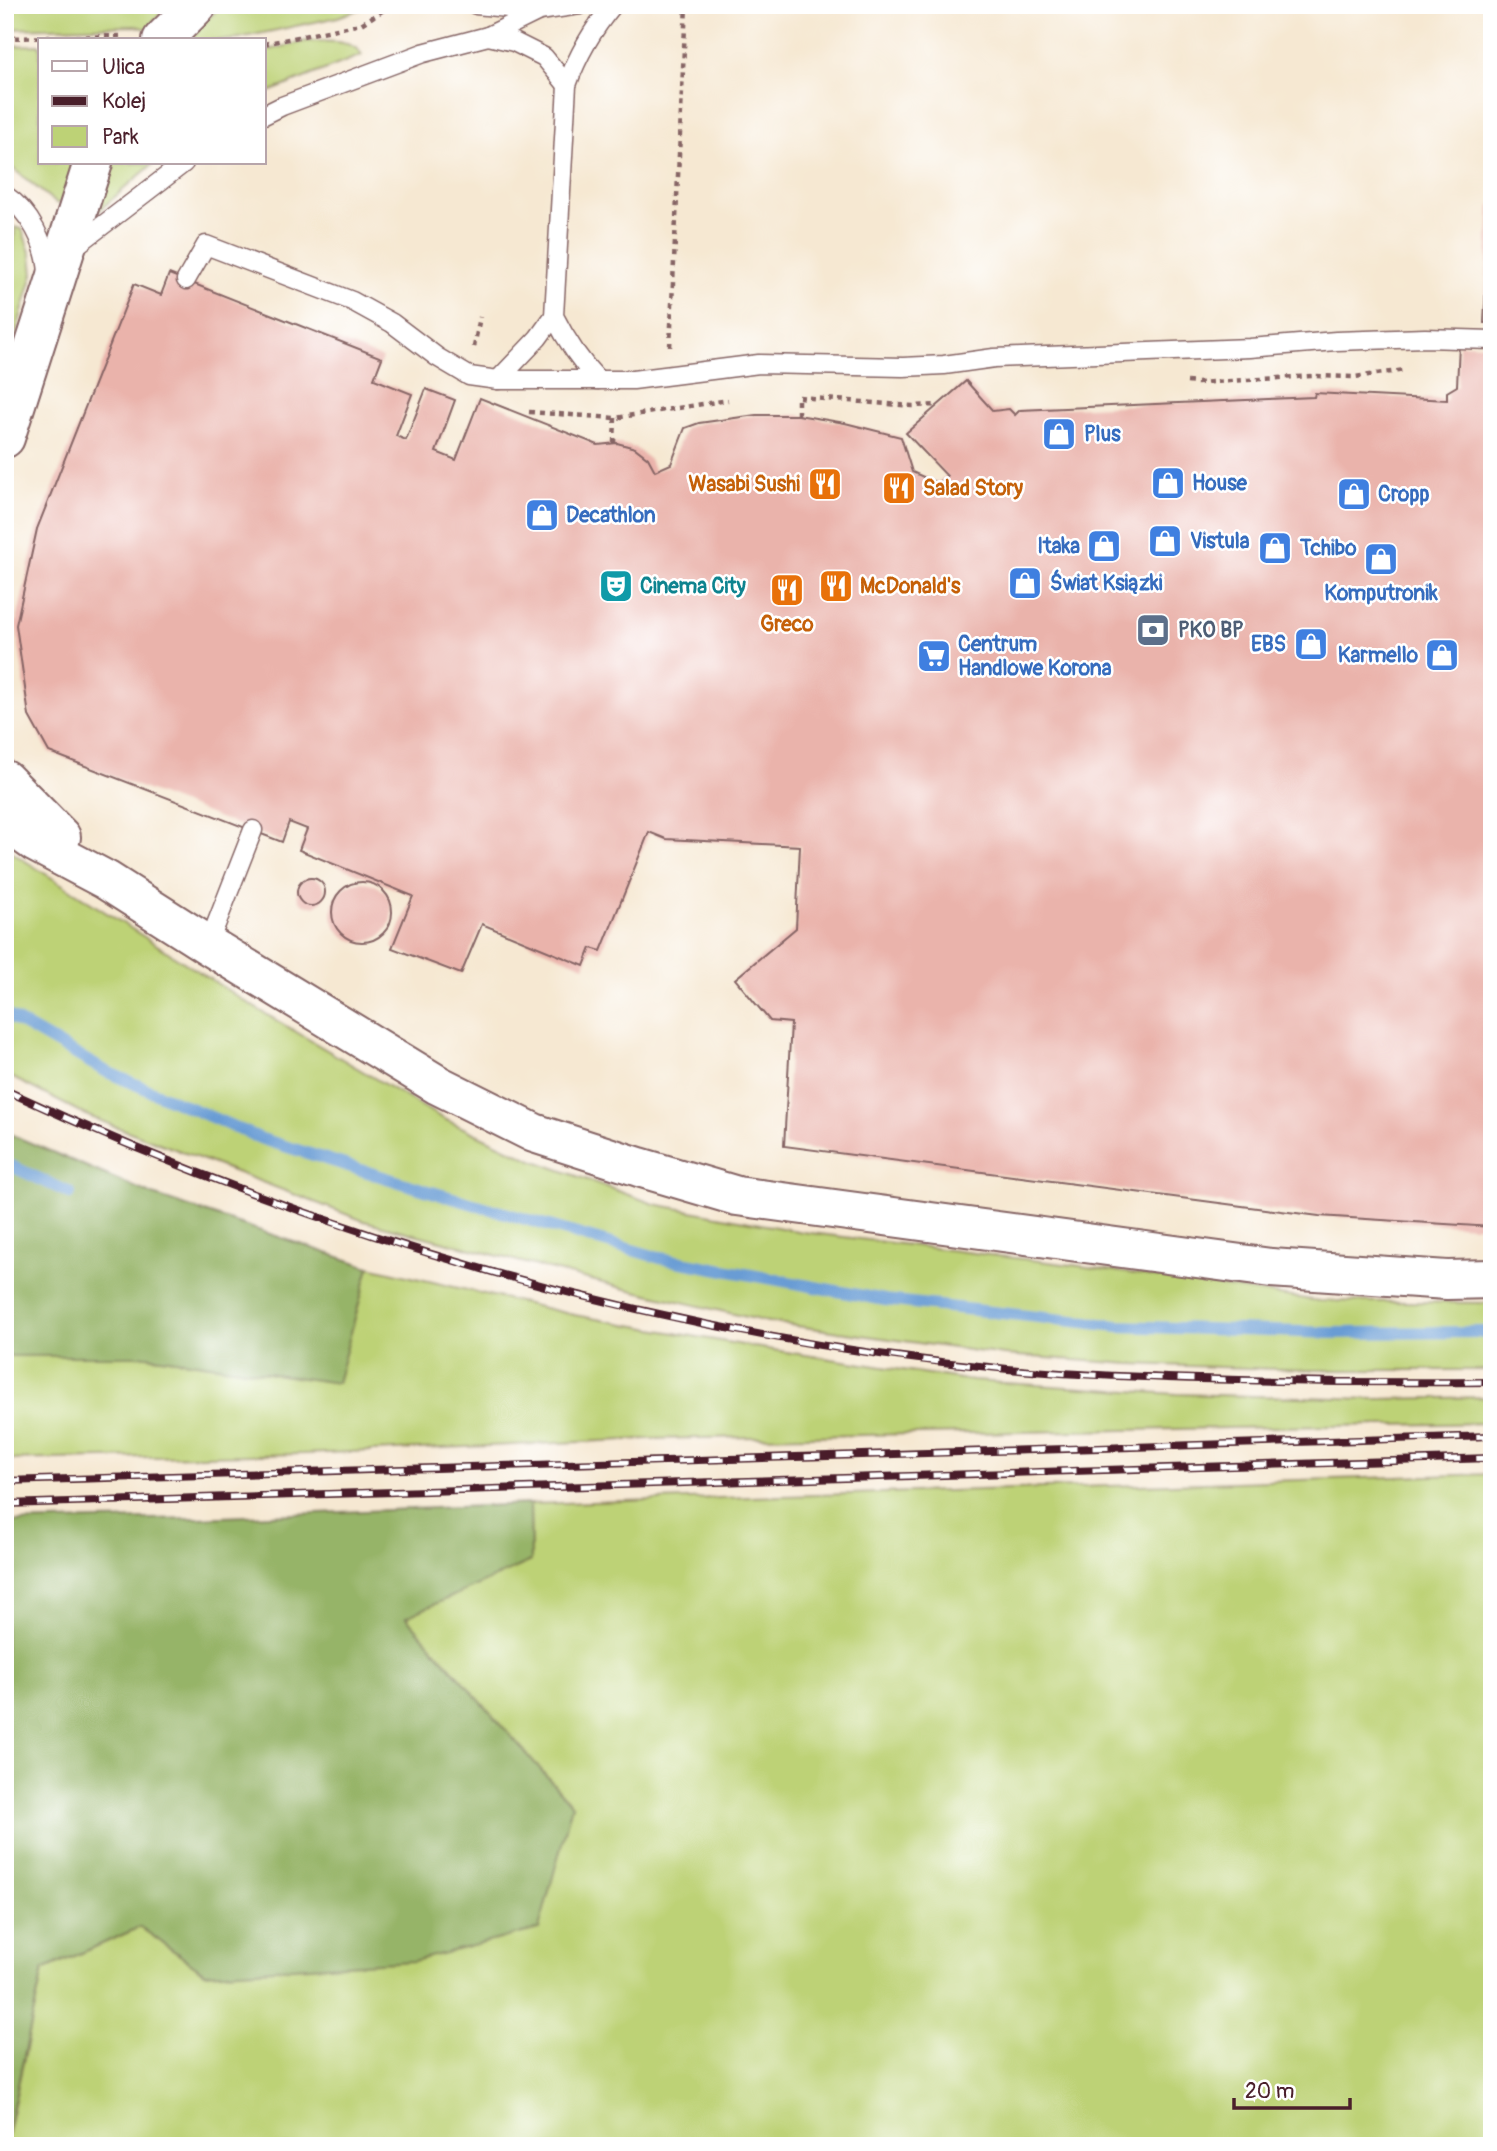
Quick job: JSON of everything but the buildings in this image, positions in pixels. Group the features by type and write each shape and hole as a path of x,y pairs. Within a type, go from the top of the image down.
{"street":[{"path":"145,38 197,5"},
{"path":"5,438 93,164"},
{"path":"5,780 106,880"},
{"path":"5,821 44,847 106,880 438,1085 534,1133 737,1196 1271,1268 1447,1280 1492,1279"}],"lane":[{"path":"477,5 539,12"},
{"path":"266,114 423,53 488,36 539,12 580,5"},
{"path":"598,380 581,363 554,316 567,85 577,57 593,29 612,5"},
{"path":"488,36 514,42 544,57 567,85"},
{"path":"62,256 183,164"},
{"path":"5,195 17,204 40,237 47,268 46,308"},
{"path":"186,280 206,245 352,301 392,323 437,357 469,376 498,380 633,380 759,364 903,367 994,358 1250,348 1336,341 1424,338 1492,340"},
{"path":"498,380 538,338 554,316"},
{"path":"208,945 253,830"}],"path":[{"path":"670,410 669,375 688,17 686,5"},
{"path":"266,44 361,23 387,8"},
{"path":"5,38 145,38"},
{"path":"786,396 913,406 938,405"},
{"path":"798,397 798,415"},
{"path":"526,411 615,418 735,399"},
{"path":"614,443 615,418"},
{"path":"5,489 13,492"}],"green space":[{"path":"5,5 168,5 147,29 136,26 5,29"},
{"path":"223,5 371,5 338,17 239,38 185,38"},
{"path":"307,41 330,41 352,46 362,55 266,93 266,51"},
{"path":"38,45 38,164 76,164 60,203 57,204 5,162 5,46"},
{"path":"106,164 153,164 95,214"},
{"path":"15,227 22,229 31,255 33,274 5,371 5,307 12,275"},
{"path":"5,848 254,1007 442,1118 530,1159 654,1204 803,1232 1080,1266 1320,1301 1492,1303 1492,1370 1307,1370 1130,1364 1004,1355 768,1322 622,1288 364,1221 88,1116 5,1074"},
{"path":"5,1132 153,1195 369,1267 337,1383 147,1356 5,1356"},
{"path":"369,1267 574,1315 754,1347 973,1381 1177,1394 1375,1399 1492,1397 1492,1423 648,1439 304,1454 5,1460 5,1356 147,1356 337,1382"},
{"path":"1492,1474 1492,2146 5,2146 43,1970 140,1927 205,1973 572,1805 405,1617 531,1561 530,1504"},
{"path":"530,1504 531,1561 406,1617 572,1805 539,1929 414,1961 205,1973 140,1927 43,1970 5,2142 5,1522 198,1518"}],"waterway":[{"path":"5,1014 107,1072 262,1139 425,1190 660,1258 885,1300 1118,1326 1331,1333 1492,1332"},
{"path":"5,1163 70,1193"}],"railway":[{"path":"5,1090 125,1143 246,1191 369,1234 494,1273 749,1333 878,1354 1056,1373 1273,1381 1492,1382"},
{"path":"5,1481 1492,1436"},
{"path":"5,1504 1492,1458"}],"place":[{"name":"Plus","path":"1059,434"},
{"name":"House","path":"1168,483"},
{"name":"Wasabi Sushi","path":"825,484"},
{"name":"Salad Story","path":"899,488"},
{"name":"Cropp","path":"1354,494"},
{"name":"Decathlon","path":"542,515"},
{"name":"Vistula","path":"1165,541"},
{"name":"Itaka","path":"1104,546"},
{"name":"Tchibo","path":"1275,548"},
{"name":"Komputronik","path":"1381,559"},
{"name":"Świat Ksiązki","path":"1025,583"},
{"name":"Cinema City","path":"616,586"},
{"name":"McDonald's","path":"836,586"},
{"name":"Greco","path":"787,590"},
{"name":"PKO BP","path":"1153,630"},
{"name":"EBS","path":"1311,644"},
{"name":"Karmello","path":"1442,655"},
{"name":"Centrum Handlowe Korona","path":"934,656"}]}
